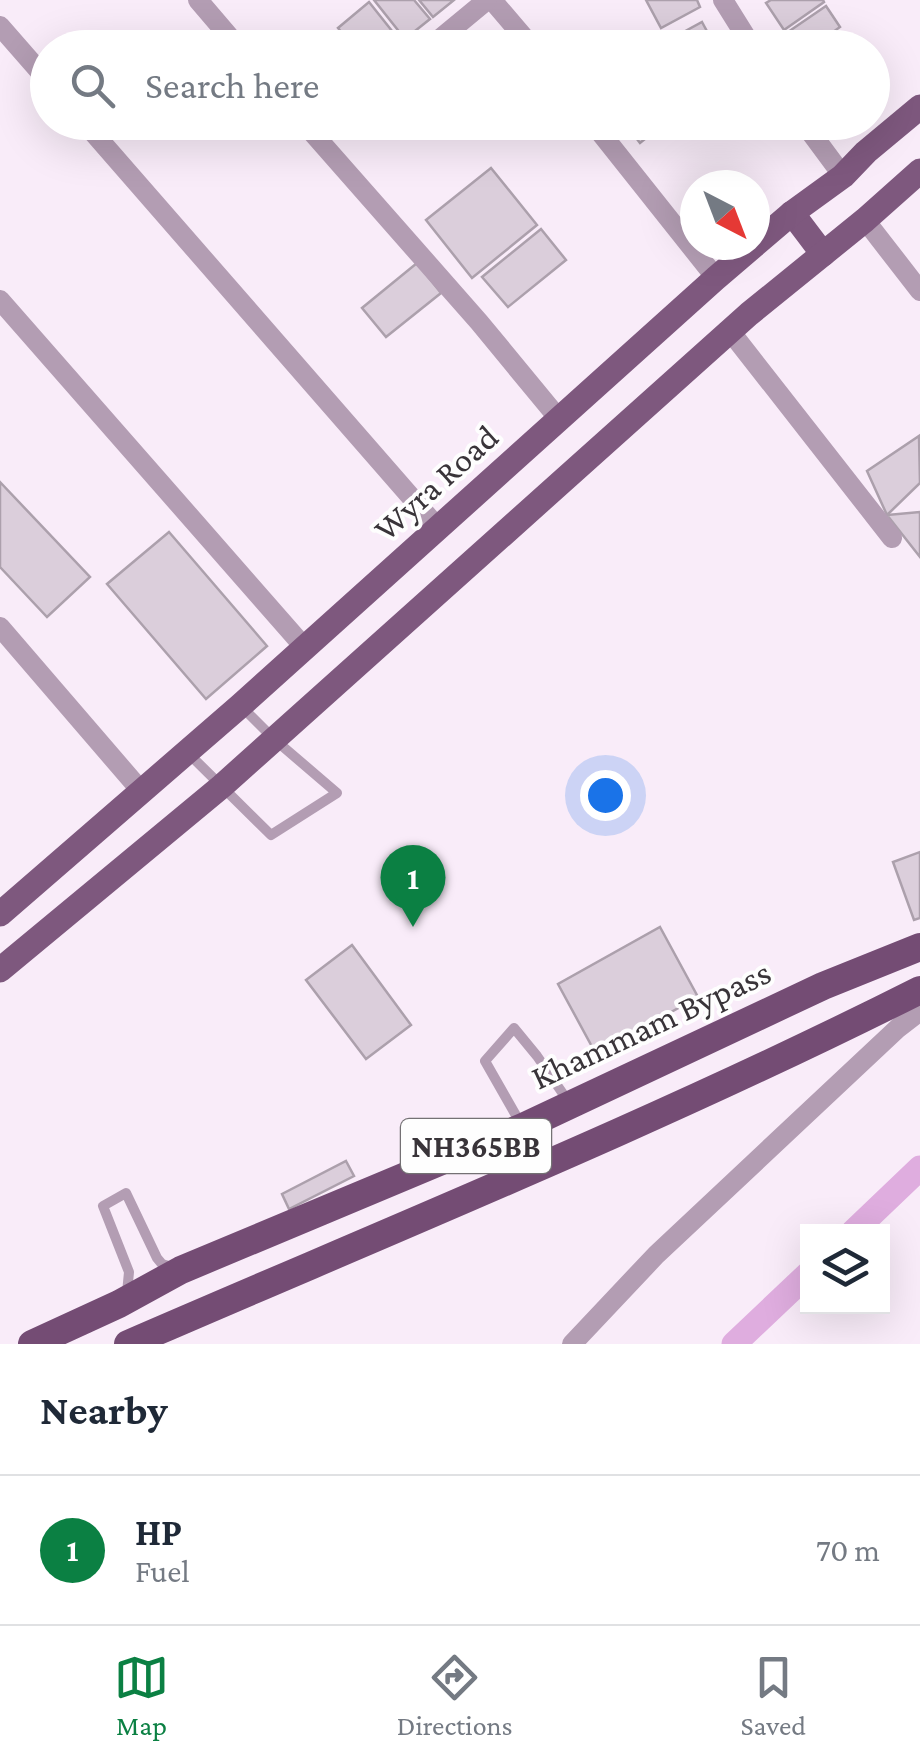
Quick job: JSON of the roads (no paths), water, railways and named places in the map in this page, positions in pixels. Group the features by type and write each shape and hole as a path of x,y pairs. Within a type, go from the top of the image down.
{"highway":[{"name":"Khammam Bypass","path":"32,1344 181,1270 523,1127 823,986 920,947"},
{"name":"NH365BB","path":"128,1344 643,1122 920,990"}],"main road":[{"name":"Wyra Road","path":"890,132 920,106"},
{"name":"Wyra Road","path":"0,914 240,706 716,278 792,213 843,176 880,140"},
{"path":"0,970 222,786 730,331 920,171"},
{"path":"792,213 823,254"}],"street":[{"path":"198,0 223,30"},
{"path":"452,30 490,0 517,30"},
{"path":"723,0 741,30"},
{"path":"0,26 30,60"},
{"path":"100,140 438,528"},
{"path":"319,140 559,419"},
{"path":"606,140 716,278"},
{"path":"816,140 843,176"},
{"path":"865,220 920,290"},
{"path":"0,300 305,648"},
{"path":"730,331 892,538"},
{"path":"0,627 142,792"},
{"path":"572,1344 656,1255 920,1011"}],"lane":[{"path":"187,753 272,835 337,794 240,706"},
{"path":"523,1127 484,1061 514,1028 570,1105"},
{"path":"127,1299 129,1272 103,1206 126,1194 157,1258 162,1264 181,1270"}],"waterway":[{"path":"861,1224 920,1168"},
{"path":"734,1344 800,1282"}],"place":[{"name":"HP","path":"413,927"}]}
